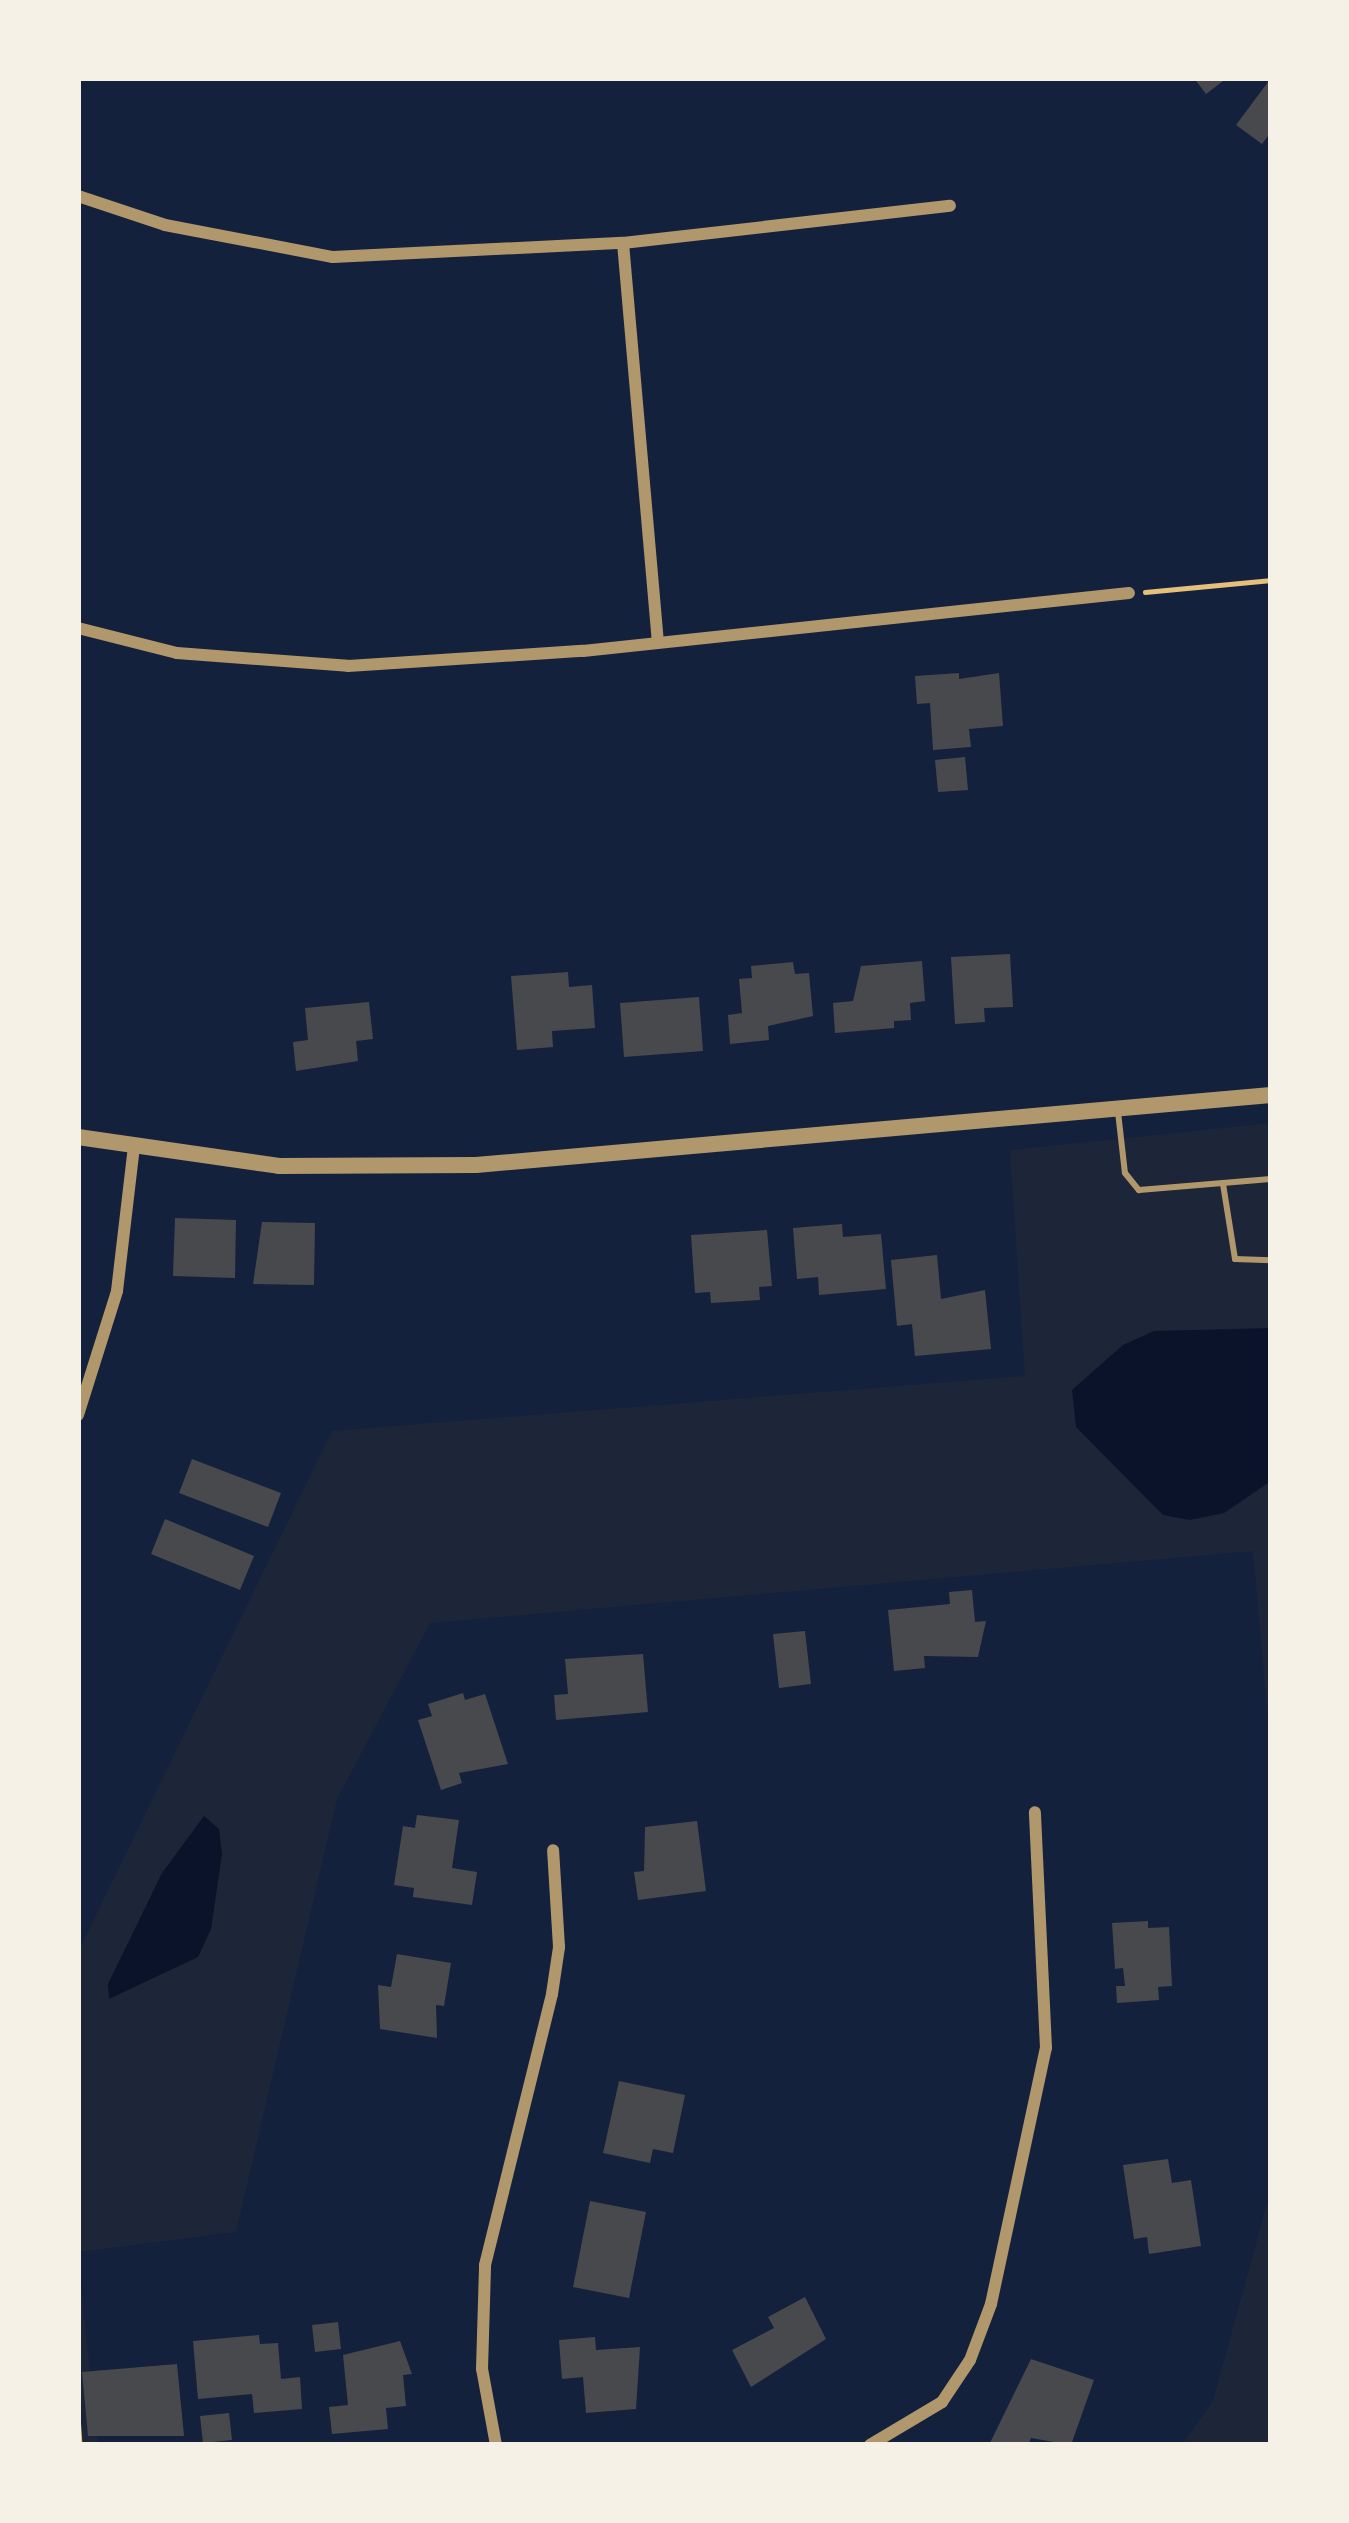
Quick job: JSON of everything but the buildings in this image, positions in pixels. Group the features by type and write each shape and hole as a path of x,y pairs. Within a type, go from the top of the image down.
{"street":[{"path":"78,196 165,225 333,257 622,243 950,206"},
{"path":"622,243 658,642"},
{"path":"78,628 177,653 348,666 658,642 1129,593"},
{"path":"78,1137 279,1166 476,1165 1271,1095"},
{"path":"78,1415 117,1291 134,1147"},
{"path":"871,2445 942,2402 970,2360 991,2304 1046,2048 1035,1812"},
{"path":"496,2445 482,2369 485,2265 552,1994 559,1947 553,1850"}],"lane":[{"path":"1117,1109 1128,1184 1154,1191 1271,1179"},
{"path":"1223,1184 1235,1259 1271,1260"}],"path":[{"path":"1129,593 1271,580"},
{"path":"78,2416 80,2445"}],"shaded area":[{"path":"1271,1123 1271,1754 1253,1551 430,1623 337,1799 236,2232 78,2252 78,1952 332,1431 1025,1376 1010,1150"},
{"path":"1271,1328 1271,1481 1224,1513 1190,1520 1163,1515 1076,1427 1072,1390 1123,1345 1154,1331"},
{"path":"204,1816 219,1829 222,1854 211,1929 198,1957 109,1999 108,1984 162,1873"},
{"path":"1271,2189 1271,2445 1182,2445 1213,2401"},
{"path":"78,2259 98,2445 78,2445"}]}
